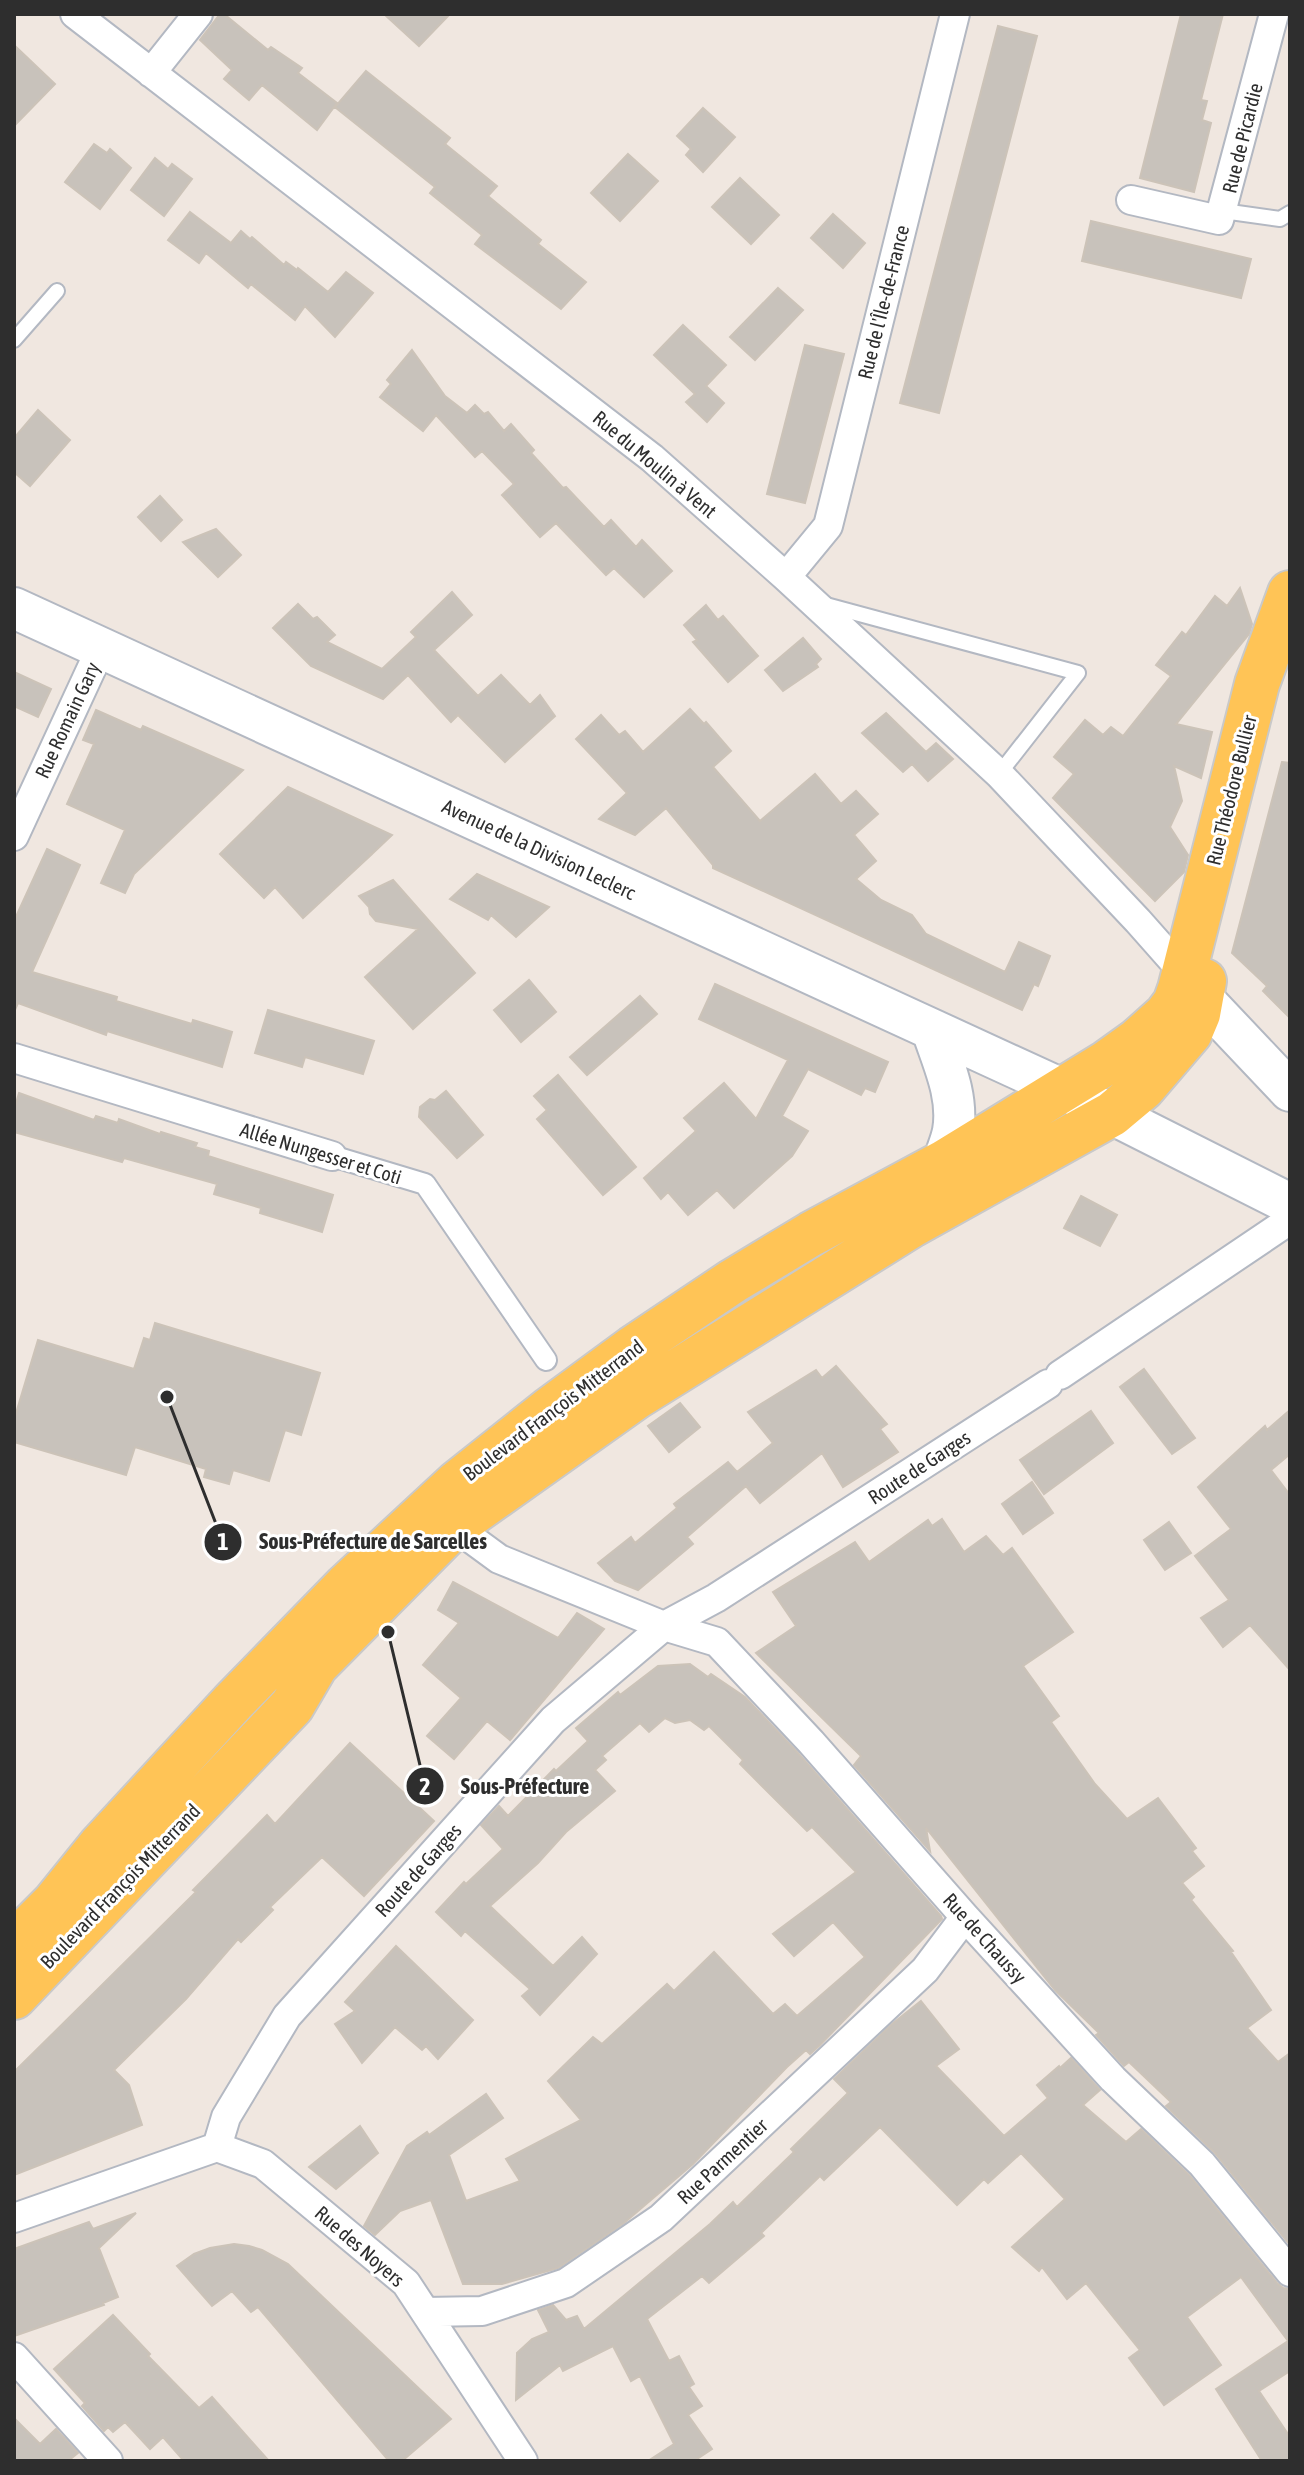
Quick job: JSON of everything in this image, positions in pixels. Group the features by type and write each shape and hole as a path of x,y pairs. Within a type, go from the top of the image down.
{"main road":[{"name":"Rue Théodore Bullier","path":"1188,986 1257,684 1290,593"},
{"name":"Avenue de la Division Leclerc","path":"14,608 1064,1090 1290,1204"},
{"name":"Rue Théodore Bullier","path":"1188,986 1209,958 1240,855 1290,658"},
{"name":"Boulevard François Mitterrand","path":"14,1943 54,1903 100,1846 233,1702 346,1586 457,1483 597,1374 733,1281 811,1234 943,1163 1064,1090 1138,1040 1166,1015 1188,986"},
{"name":"Boulevard François Mitterrand","path":"14,1997 292,1706 316,1665 454,1526 636,1397 912,1225 1112,1114 1143,1088 1190,1033 1198,1014 1188,986"},
{"path":"1188,986 1290,1091"},
{"path":"932,1030 952,1088 954,1108 953,1131 943,1163"}],"street":[{"name":"Rue du Moulin à Vent","path":"75,14 652,458 814,602 999,774 1138,921 1188,986"},
{"path":"151,73 198,14"},
{"name":"Rue de l'Île-de-France","path":"786,577 828,526 955,14"},
{"name":"Rue de Picardie","path":"1131,200 1219,220 1274,14"},
{"name":"Rue Romain Gary","path":"14,836 21,800 101,648"},
{"name":"Allée Nungesser et Coti","path":"14,1058 425,1184 546,1360"},
{"name":"Route de Garges","path":"217,2147 226,2117 287,2016 553,1720 664,1626 716,1598 1054,1379 1290,1220"},
{"name":"Rue de Chaussy","path":"454,1526 499,1559 664,1626 717,1642 811,1742 1113,2079 1202,2164 1290,2272"},
{"name":"Rue Parmentier","path":"425,2312 482,2311 566,2283 661,2218 925,1970 965,1917"},
{"path":"14,2218 217,2147"},
{"name":"Rue des Noyers","path":"217,2147 263,2164 406,2283 523,2461"},
{"path":"14,2357 108,2461"}],"lane":[{"path":"1223,211 1280,219 1290,213"},
{"path":"14,340 57,291"},
{"path":"814,602 1078,673 999,774"}],"building":[{"path":"220,14 268,50 271,47 302,68 298,73 337,103 317,130 262,85 249,100 224,79 232,70 200,40"},
{"path":"384,14 450,14 419,46"},
{"path":"1181,14 1223,14 1201,100 1207,101 1202,120 1211,123 1194,192 1140,178"},
{"path":"998,26 1037,36 939,413 900,403"},
{"path":"14,45 55,84 14,126"},
{"path":"366,71 450,138 445,144 497,186 488,196 541,240 538,244 586,282 561,309 475,244 482,235 430,193 435,187 335,107"},
{"path":"703,108 735,137 703,172 686,155 691,149 677,136"},
{"path":"94,144 107,153 110,149 131,168 100,209 65,182"},
{"path":"628,154 658,181 620,221 591,193"},
{"path":"155,158 168,169 172,164 192,179 164,216 131,190"},
{"path":"740,178 779,215 751,244 712,207"},
{"path":"190,212 231,243 241,231 250,239 252,237 284,265 286,262 298,268 328,292 346,272 373,293 335,337 305,306 295,320 251,284 248,288 206,253 199,263 168,240"},
{"path":"833,214 865,243 843,268 811,238"},
{"path":"1091,221 1251,259 1241,298 1082,261"},
{"path":"778,288 803,310 755,360 730,337"},
{"path":"683,325 726,365 706,386 724,403 707,422 686,402 695,394 654,355"},
{"path":"805,345 844,354 805,503 767,494"},
{"path":"412,350 445,396 467,413 475,405 484,414 488,412 504,431 511,424 534,450 531,453 604,527 611,520 636,547 642,540 672,571 644,597 614,568 606,575 556,523 540,537 502,495 514,484 482,451 475,457 436,415 423,431 380,397 391,384 387,380"},
{"path":"38,410 70,440 30,486 14,472 14,438"},
{"path":"160,496 182,520 161,541 138,517"},
{"path":"216,529 241,555 218,577 183,542"},
{"path":"1240,588 1252,624 1249,634 1176,724 1212,732 1201,778 1174,766 1182,801 1170,827 1188,855 1184,872 1155,901 1053,798 1074,774 1054,757 1085,720 1103,735 1111,727 1123,736 1171,676 1156,665 1182,632 1186,635 1215,596 1227,606"},
{"path":"452,592 472,615 434,650 478,696 501,675 530,705 540,695 555,716 505,762 458,715 451,722 408,675 383,699 311,666 273,628 298,604 335,635 327,642 382,669 416,637 411,632"},
{"path":"706,605 718,620 723,616 758,656 728,682 693,642 697,640 684,625"},
{"path":"803,638 821,659 816,664 818,667 783,691 765,670"},
{"path":"14,672 51,689 38,717 14,706"},
{"path":"690,709 731,751 713,767 760,821 815,774 841,804 856,791 878,814 854,835 876,861 856,879 881,900 912,915 926,934 1005,972 1019,942 1050,956 1038,986 1034,984 1022,1010 713,868 666,808 635,835 599,819 627,793 576,739 601,715 619,735 625,731 643,752"},
{"path":"96,710 141,730 143,726 243,770 134,874 125,893 101,883 125,830 67,804 94,744 83,740"},
{"path":"886,713 926,752 936,743 953,759 928,781 912,764 903,772 862,733"},
{"path":"1282,762 1290,763 1290,1018 1263,991 1267,986 1232,953"},
{"path":"288,787 392,835 303,918 275,887 264,898 220,854"},
{"path":"47,849 80,865 32,972 117,997 116,1001 192,1024 193,1020 232,1032 222,1067 107,1031 106,1035 18,1003 14,1012 14,921"},
{"path":"477,874 549,907 516,937 491,915 488,920 450,899"},
{"path":"393,880 475,973 413,1029 365,977 418,929 376,921 359,896"},
{"path":"529,980 556,1012 521,1042 494,1010"},
{"path":"715,984 888,1062 875,1092 865,1088 861,1095 808,1069 782,1116 808,1131 792,1156 734,1208 717,1190 688,1215 668,1192 661,1199 644,1178 696,1131 684,1118 724,1083 756,1119 788,1060 699,1019"},
{"path":"640,996 657,1014 587,1075 570,1057"},
{"path":"268,1010 374,1041 363,1074 305,1057 302,1067 255,1053"},
{"path":"558,1075 636,1167 603,1195 537,1119 547,1110 534,1096"},
{"path":"446,1091 483,1135 457,1158 419,1117 420,1107"},
{"path":"19,1093 94,1120 96,1116 118,1123 119,1119 197,1143 195,1147 209,1151 208,1156 333,1195 322,1232 260,1213 261,1208 214,1194 217,1184 14,1132 14,1110"},
{"path":"1081,1196 1117,1215 1100,1246 1064,1228"},
{"path":"155,1323 320,1373 301,1435 285,1430 269,1481 233,1470 229,1484 204,1477 206,1469 135,1447 126,1475 14,1442 14,1420 38,1340 134,1369 144,1338 150,1340"},
{"path":"836,1366 887,1424 880,1429 898,1452 843,1487 822,1453 760,1503 746,1486 687,1537 693,1544 638,1590 615,1581 598,1563 631,1537 635,1543 677,1508 674,1504 728,1462 737,1472 773,1443 748,1412 816,1370 822,1378"},
{"path":"1144,1369 1195,1438 1172,1454 1120,1387"},
{"path":"680,1403 700,1427 669,1452 648,1426"},
{"path":"1290,1410 1290,1454 1271,1470 1290,1495 1290,1670 1250,1625 1223,1647 1201,1618 1229,1600 1195,1556 1231,1529 1198,1487 1265,1426 1267,1430"},
{"path":"1091,1411 1113,1443 1044,1494 1020,1460"},
{"path":"1032,1482 1053,1513 1023,1534 1002,1504"},
{"path":"942,1519 964,1552 986,1536 1003,1555 1012,1548 1073,1632 1023,1666 1059,1716 1051,1722 1095,1784 1127,1819 1158,1798 1196,1848 1192,1851 1204,1866 1182,1883 1194,1897 1191,1900 1233,1951 1271,2010 1247,2028 1278,2062 1290,2053 1290,2245 1215,2153 1166,2106 1171,2102 1129,2062 1124,2066 1096,2035 1099,2033 1055,1990 926,1828 930,1851 854,1765 861,1756 756,1653 796,1626 773,1592 855,1542 869,1562 928,1520 932,1526"},
{"path":"1169,1522 1191,1553 1165,1570 1144,1540"},
{"path":"453,1582 558,1638 577,1613 604,1629 510,1740 487,1721 454,1759 427,1736 461,1698 423,1665 459,1623 438,1610"},
{"path":"690,1664 745,1697 798,1753 942,1919 820,2045 810,2054 806,2050 787,2067 693,2164 624,2223 558,2268 502,2284 463,2284 431,2200 400,2211 375,2235 364,2226 407,2146 427,2132 429,2135 486,2094 503,2118 449,2155 466,2201 520,2181 506,2159 581,2120 548,2081 593,2037 602,2044 667,1984 674,1991 714,1952 773,2014 785,2004 797,2016 865,1957 833,1922 794,1956 773,1934 856,1872 812,1827 807,1831 740,1764 743,1760 709,1726 704,1730 690,1720 675,1723 665,1718 649,1732 640,1723 602,1756 606,1760 595,1770 615,1791 566,1832 538,1863 490,1906 553,1966 582,1937 597,1954 540,2015 522,1996 530,1989 465,1931 461,1936 436,1912 464,1882 466,1884 503,1849 481,1825 499,1806 508,1816 554,1769 556,1771 588,1741 576,1728 618,1692 620,1695 658,1666"},
{"path":"350,1743 434,1821 364,1896 322,1857 270,1907 273,1910 241,1942 238,1939 186,1999 114,2070 129,2085 142,2125 14,2175 14,2072 196,1892 193,1890 267,1815 275,1824"},
{"path":"396,1946 473,2020 438,2059 426,2046 422,2050 395,2027 362,2063 335,2024 355,2011 345,2002"},
{"path":"921,2001 959,2049 936,2066 1004,2136 1048,2098 1037,2085 1071,2058 1100,2090 1083,2105 1126,2142 1141,2129 1190,2176 1277,2283 1290,2289 1290,2371 1259,2391 1290,2437 1290,2461 1262,2461 1216,2389 1288,2341 1241,2277 1187,2317 1221,2365 1164,2405 1129,2358 1140,2350 1086,2283 1067,2299 1042,2267 1039,2271 1012,2247 1065,2199 1021,2153 988,2183 984,2179 957,2205 880,2127 824,2180 820,2176 761,2233 764,2236 709,2283 702,2276 647,2319 669,2361 679,2356 694,2384 689,2387 702,2406 688,2415 712,2449 694,2461 648,2461 674,2444 640,2376 631,2381 613,2346 563,2371 560,2365 516,2400 517,2353 532,2339 549,2332 538,2310 553,2305 566,2320 577,2316 584,2329 733,2202 737,2207 794,2152 791,2149 848,2093 834,2079"},
{"path":"360,2126 378,2153 336,2189 309,2167"},
{"path":"136,2213 99,2248 118,2297 104,2305 14,2336 14,2249 89,2222 93,2229"},
{"path":"234,2244 262,2250 288,2264 451,2419 402,2461 389,2461 258,2307 251,2312 232,2291 212,2306 177,2266 194,2254"},
{"path":"113,2315 199,2408 212,2397 269,2461 184,2461 163,2437 150,2449 125,2422 113,2432 108,2427 104,2431 82,2406 85,2403 54,2369"},
{"path":"14,2418 40,2444 56,2429 78,2453 68,2461 14,2461"}],"place":[{"name":"Sous-Préfecture de Sarcelles","path":"167,1397"},
{"name":"Sous-Préfecture","path":"388,1632"}]}
